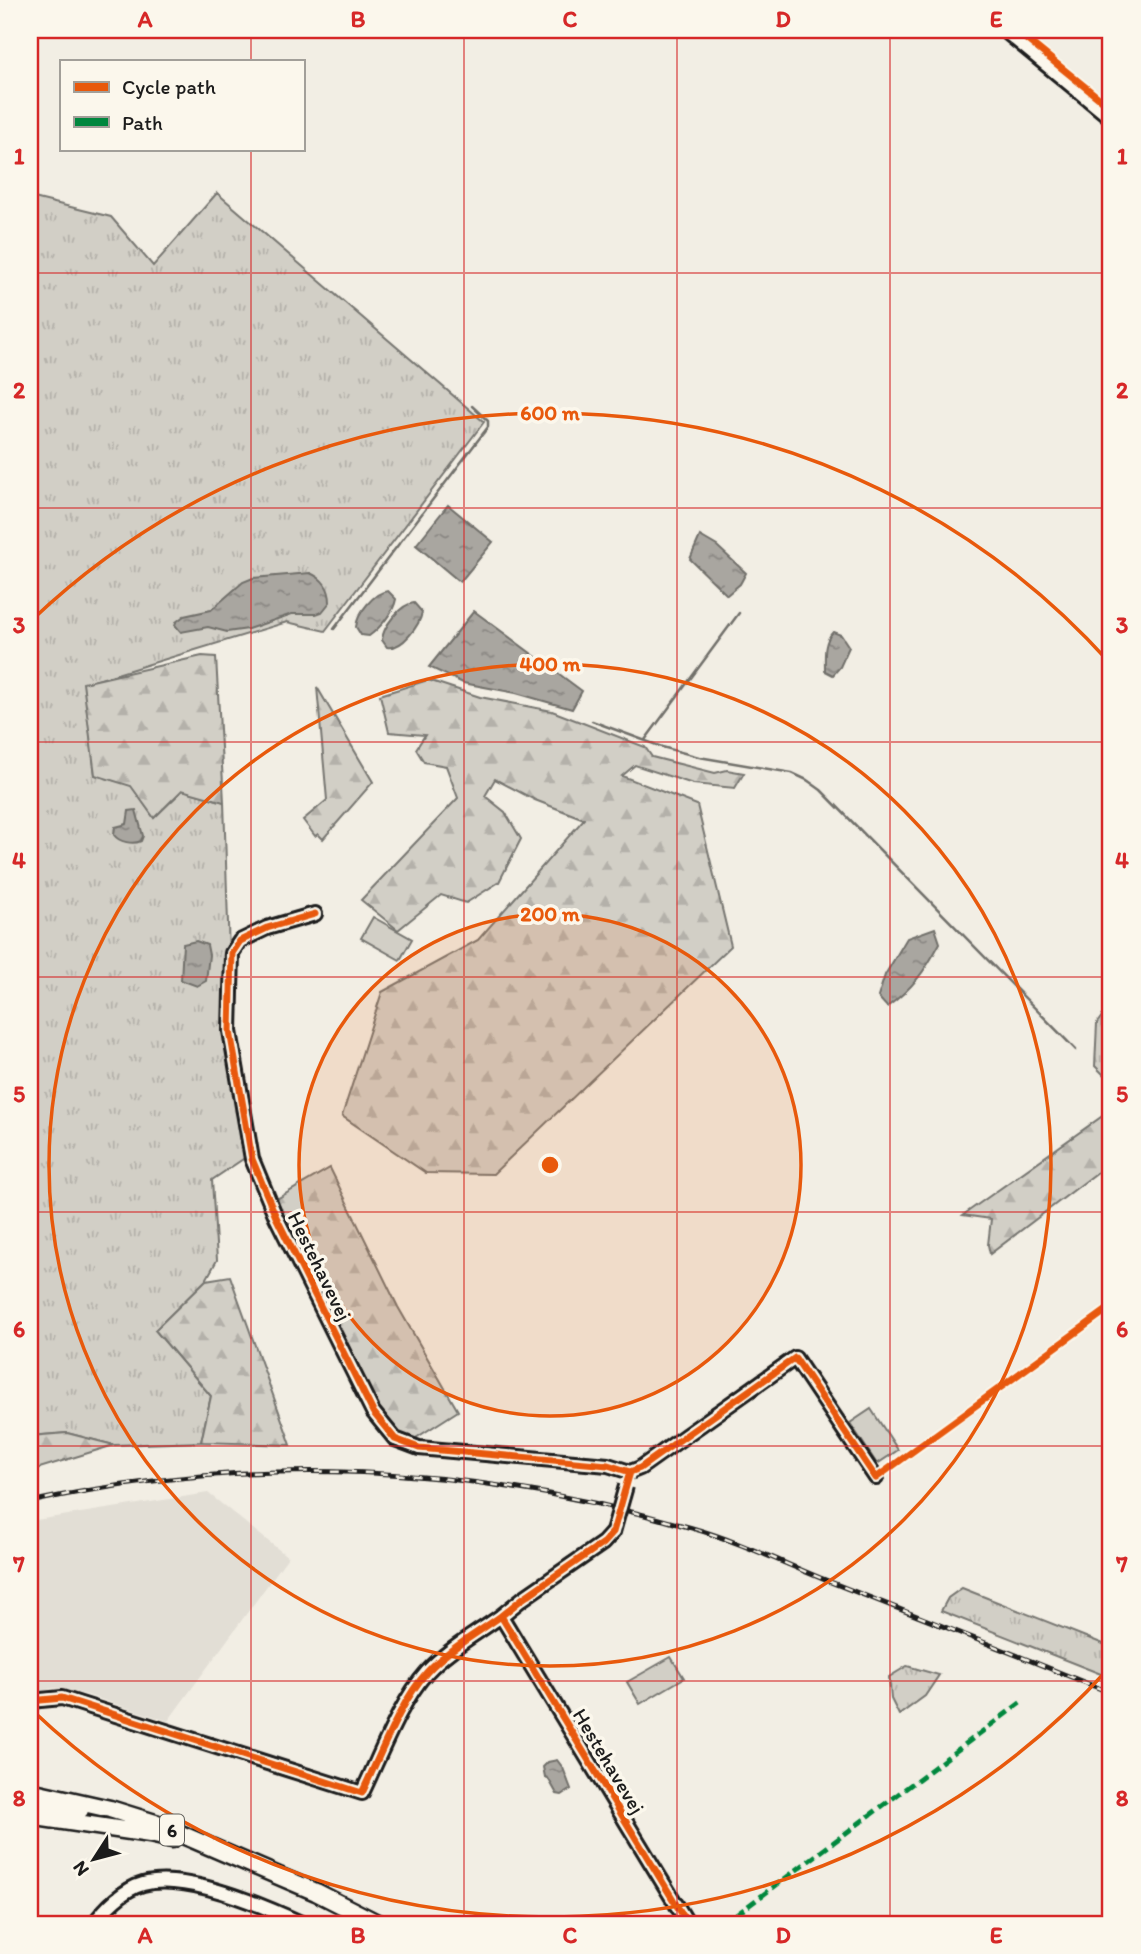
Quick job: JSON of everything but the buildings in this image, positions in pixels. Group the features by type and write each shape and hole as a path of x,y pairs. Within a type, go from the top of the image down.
{"main road":[{"name":"6","path":"30,1791 110,1809 155,1823 316,1892 379,1924"},
{"path":"30,1804 78,1810 110,1809"},
{"path":"30,1816 150,1834 232,1857"}],"street":[{"path":"1004,30 1111,118"},
{"name":"Hestehavevej","path":"315,914 267,928 240,941 232,953 230,1031 252,1159 276,1217 373,1412 395,1439 419,1448 608,1465 630,1472"},
{"path":"30,1701 62,1698 362,1793 411,1694 427,1672 446,1654 603,1543 613,1532 630,1472 794,1358 876,1478"},
{"name":"Hestehavevej","path":"501,1616 688,1924"},
{"path":"94,1924 121,1895 144,1884 171,1882 195,1885 243,1900 303,1924"}],"shaded area":[{"path":"208,1493 288,1557 168,1721 87,1695 54,1688 30,1694 30,1521"}],"green space":[{"path":"217,193 484,422 325,631 287,622 84,684 95,775 131,785 154,818 183,790 224,802 230,984 252,1153 212,1180 217,1260 206,1280 155,1330 211,1396 201,1442 114,1445 67,1433 30,1436 30,197 111,217 153,266"},
{"path":"202,656 216,657 224,802 182,790 154,818 131,786 95,775 83,683"},
{"path":"428,680 480,697 552,711 645,747 652,757 715,773 727,770 744,773 735,788 693,784 635,765 622,776 697,805 731,946 493,1174 426,1173 342,1116 382,992 478,940 584,819 535,800 495,779 485,796 505,812 521,839 499,882 466,903 441,895 398,930 361,900 458,798 446,766 424,762 416,749 425,735 389,732 380,695"},
{"path":"317,687 373,782 323,839 318,834 315,836 303,820 327,800"},
{"path":"373,917 412,939 400,960 361,938"},
{"path":"1111,1004 1111,1075 1104,1075 1095,1066 1097,1023"},
{"path":"1111,1110 1111,1162 990,1254 988,1245 991,1219 963,1215"},
{"path":"330,1168 398,1307 458,1411 408,1443 387,1422 353,1368 270,1203"},
{"path":"230,1276 291,1445 201,1442 211,1396 155,1330 206,1280"},
{"path":"871,1409 898,1450 877,1464 850,1423"},
{"path":"67,1433 114,1445 30,1471 30,1436"},
{"path":"962,1588 1111,1647 1111,1678 941,1611 948,1598"},
{"path":"671,1657 684,1678 640,1704 627,1682"},
{"path":"907,1666 939,1675 925,1696 899,1715 891,1699 889,1677"}],"water":[{"path":"448,505 493,542 460,582 416,545"},
{"path":"700,536 717,546 746,573 740,584 727,595 690,559"},
{"path":"310,573 322,581 329,592 330,602 322,612 292,614 248,629 227,632 208,627 181,632 175,625 184,616 211,610 243,582 253,578"},
{"path":"388,591 396,599 389,614 369,636 361,635 356,627 363,610 377,595"},
{"path":"414,603 422,612 414,630 399,645 387,647 382,640 389,623 403,607"},
{"path":"474,611 582,691 572,709 516,693 463,683 429,667"},
{"path":"833,632 841,635 849,647 840,667 833,675 825,671 825,660 826,645"},
{"path":"136,810 143,836 141,841 130,843 119,839 114,835 115,827 127,824 129,811"},
{"path":"935,928 940,943 929,962 911,986 887,1007 878,997 885,975 907,938"},
{"path":"196,941 207,945 209,955 206,981 197,986 181,980 183,944"},
{"path":"557,1760 571,1789 562,1795 557,1794 545,1777 543,1767 548,1762"}],"waterway":[{"path":"334,629 488,427 488,421 472,406"},
{"path":"645,740 739,613"},
{"path":"592,721 662,747 699,757 792,773 807,780 821,790 1076,1050"}],"railway":[{"path":"30,1502 114,1486 197,1476 280,1472 363,1473 445,1479 527,1490 609,1506 709,1533 1111,1693"}],"marked path":[{"path":"724,1924 1023,1701"}],"cycle path":[{"path":"1015,30 1111,108"},
{"path":"315,914 267,928 240,941 232,953 230,1031 252,1159 276,1217 373,1412 395,1439 419,1448 608,1465 630,1472 640,1468 795,1358 876,1478 1111,1307"},
{"path":"630,1472 613,1532 603,1543 501,1616 688,1924"},
{"path":"30,1701 62,1698 362,1793 399,1714 417,1684 443,1657 501,1616"}]}
